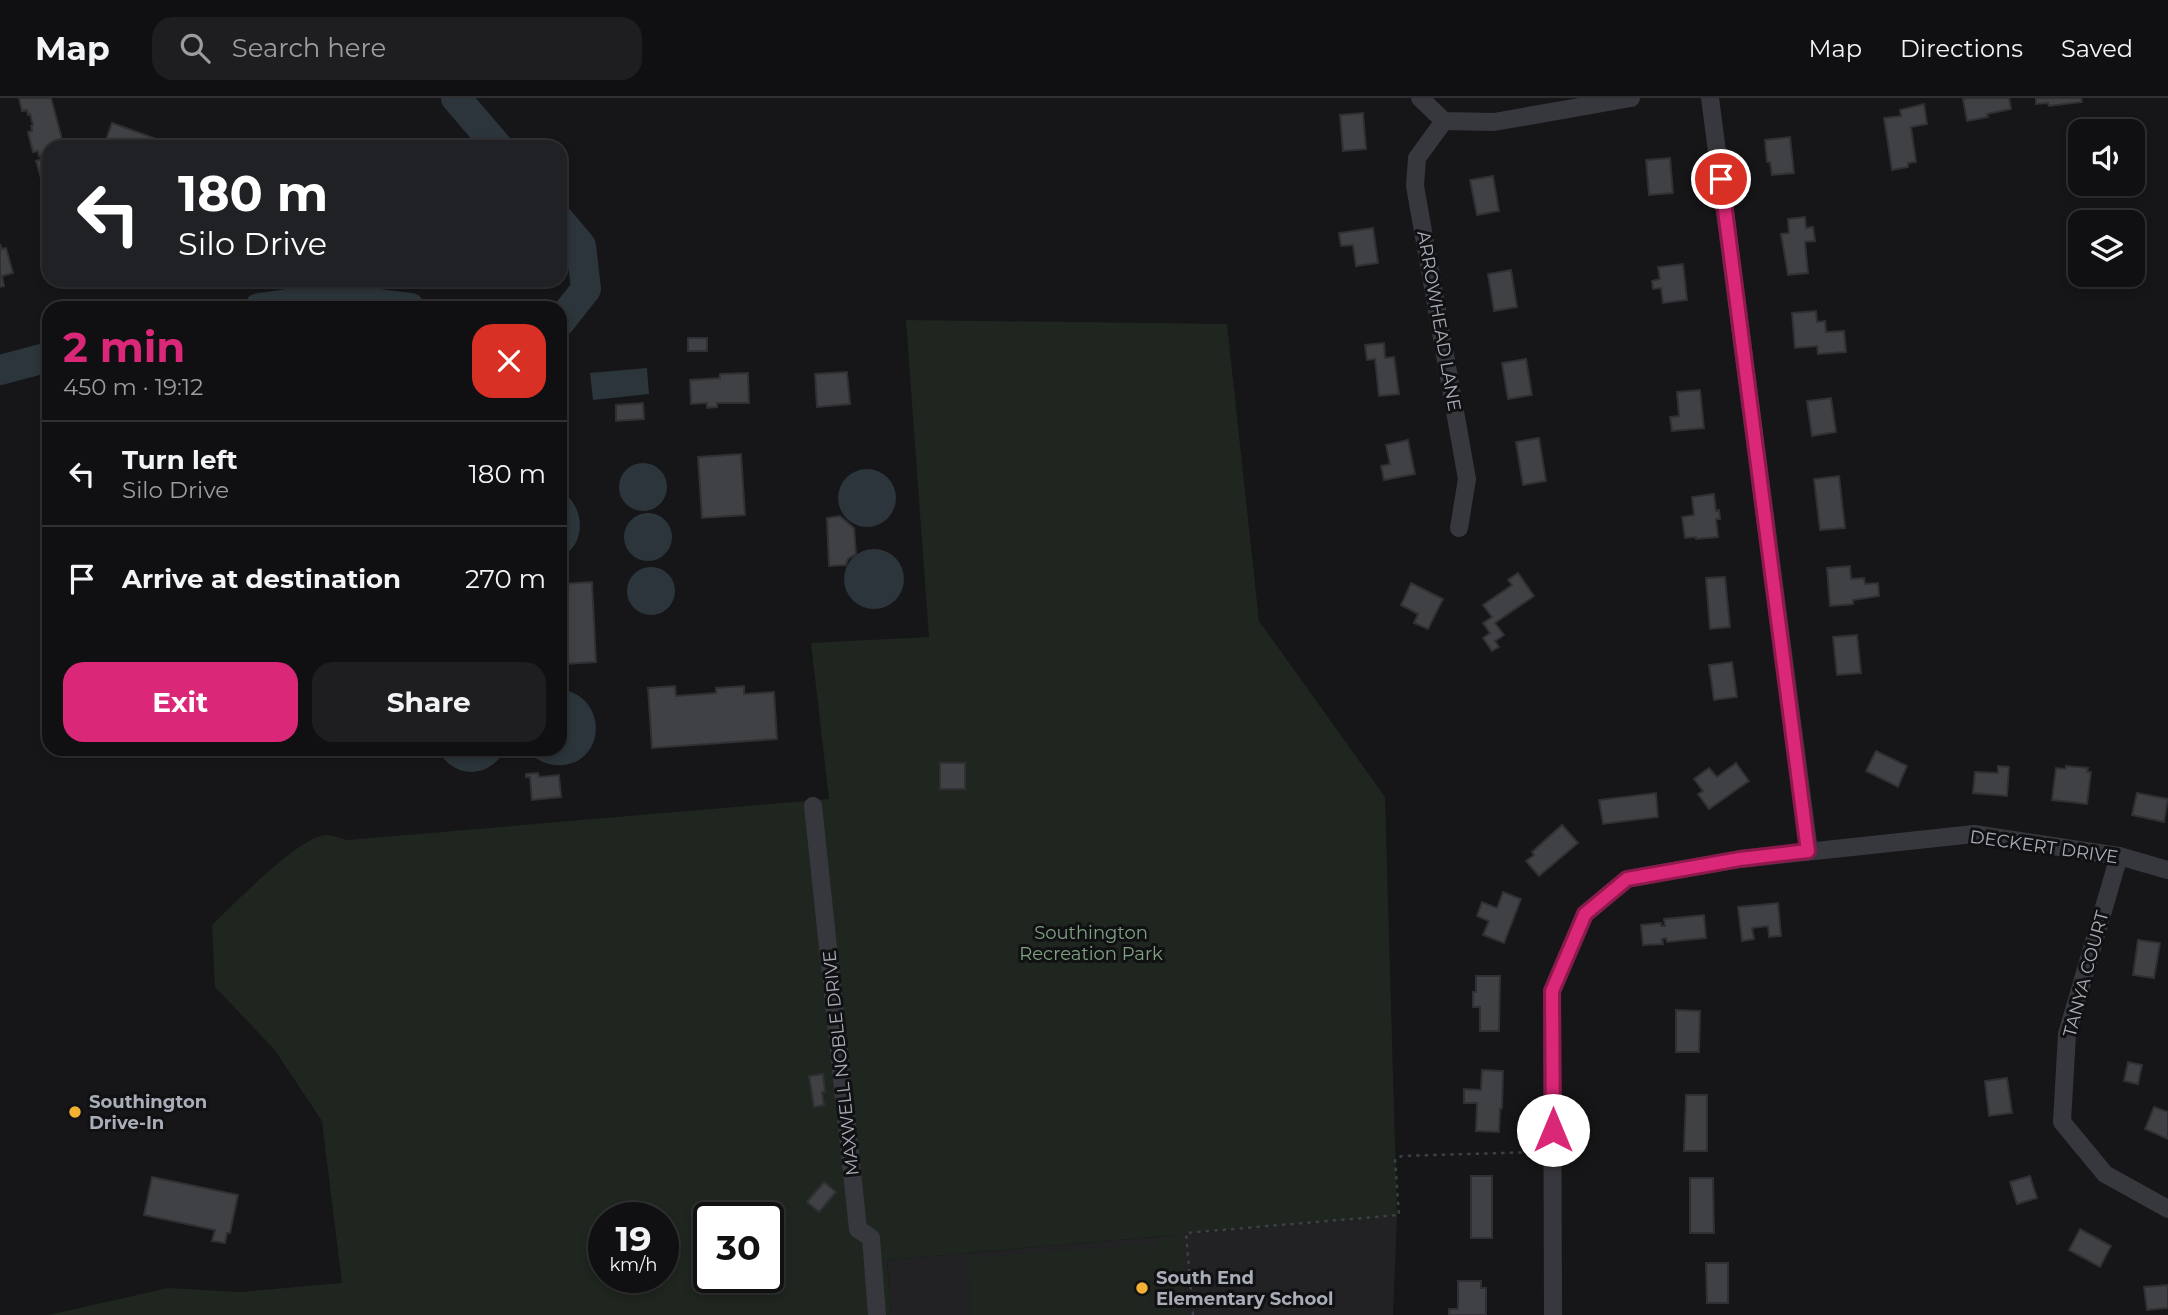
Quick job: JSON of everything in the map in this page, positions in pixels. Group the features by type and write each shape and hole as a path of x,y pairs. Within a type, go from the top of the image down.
{"street":[{"path":"1420,98 1444,121 1494,122 1631,98"},
{"path":"1710,98 1808,851"},
{"name":"ARROWHEAD LANE","path":"1444,121 1417,158 1415,186 1467,479 1459,528"},
{"name":"MAXWELL NOBLE DRIVE","path":"813,806 858,1229 870,1238 877,1315"},
{"name":"DECKERT DRIVE","path":"1553,1315 1552,991 1585,914 1627,879 1740,859 1975,834 2119,856 2168,870"},
{"name":"TANYA COURT","path":"2119,856 2067,1034 2062,1122 2105,1174 2168,1209"}],"path":[{"path":"1192,1315 1186,1233 1399,1214 1395,1159 1402,1156 1553,1151"}],"shaded area":[{"path":"647,368 649,394 593,400 590,373"},
{"path":"643,463 660,470 667,487 660,504 643,511 626,504 619,487 626,470"},
{"path":"861,469 873,469 888,477 896,492 896,504 888,519 873,527 861,527 846,519 838,504 838,492 846,477"},
{"path":"567,496 574,505 580,524 579,534 567,552"},
{"path":"648,513 665,520 672,537 665,554 648,561 631,554 624,537 631,520"},
{"path":"868,549 880,549 896,557 902,567 902,591 896,601 880,609 868,609 852,601 844,585 844,573 852,557"},
{"path":"651,567 668,574 675,591 668,608 651,615 634,608 627,591 634,574"},
{"path":"567,691 577,695 588,705 594,718 596,732 592,745 584,756 572,763 555,765 533,756 567,756"},
{"path":"442,756 501,756 490,766 472,772 462,771"},
{"name":"South End Elementary School","path":"1397,1216 1393,1315 891,1315 887,1260"}],"green space":[{"name":"Southington Recreation Park","path":"906,320 1227,324 1259,621 1385,797 1397,1216 1183,1234 1188,1315 1153,1315 1149,1268 1151,1315 972,1315 969,1258 1147,1245 1148,1253 1162,1237 1174,1235 887,1260 891,1315 48,1315 168,1288 241,1292 342,1283 322,1121 274,1049 215,987 212,925 284,858 315,838 327,835 348,840 829,799 811,643 929,637"}],"building":[{"path":"19,98 51,98 62,140 42,140 42,159 38,151 33,152 28,132 32,131 33,125 30,114 28,115 27,110 22,111"},
{"path":"2009,98 2011,109 1967,121 1963,99"},
{"path":"2036,98 2081,98 2082,102 2049,106 2048,103 2036,104"},
{"path":"1924,104 1927,124 1911,127 1916,162 1908,163 1908,167 1892,170 1884,118 1901,116 1900,110"},
{"path":"1363,113 1366,149 1343,151 1340,115"},
{"path":"112,123 154,138 153,140 106,140"},
{"path":"1790,137 1794,173 1772,175 1770,162 1767,162 1765,140"},
{"path":"1670,158 1673,193 1649,195 1646,160"},
{"path":"42,159 42,178 41,178 36,161"},
{"path":"1493,176 1499,211 1477,215 1470,180"},
{"path":"1805,217 1806,228 1813,227 1815,241 1805,242 1808,273 1788,275 1781,234 1789,233 1788,219"},
{"path":"1373,228 1378,263 1356,266 1353,245 1341,246 1339,233"},
{"path":"0,244 2,249 6,248 13,273 2,276 4,286 0,287"},
{"path":"1683,264 1687,300 1663,303 1661,288 1653,289 1652,281 1660,279 1658,267"},
{"path":"1511,270 1517,307 1494,311 1488,274"},
{"path":"1816,311 1817,322 1825,321 1826,332 1844,331 1846,352 1818,354 1817,346 1795,348 1792,313"},
{"path":"688,338 707,338 707,351 688,351"},
{"path":"1384,343 1385,358 1394,357 1399,394 1379,396 1375,359 1367,360 1365,345"},
{"path":"1526,359 1532,395 1508,399 1502,363"},
{"path":"847,372 850,404 817,407 815,374"},
{"path":"748,373 749,403 717,403 717,407 707,408 707,403 691,404 690,380 720,378 720,374"},
{"path":"1700,390 1704,428 1672,431 1670,417 1679,416 1677,392"},
{"path":"1831,398 1836,432 1812,436 1807,401"},
{"path":"643,403 644,419 616,421 616,405"},
{"path":"1539,438 1546,481 1523,485 1516,442"},
{"path":"1408,440 1415,474 1384,480 1381,466 1390,464 1386,445"},
{"path":"741,454 745,515 702,518 698,457"},
{"path":"1839,476 1845,528 1820,530 1814,479"},
{"path":"1714,494 1720,519 1716,519 1718,537 1685,538 1682,517 1694,515 1692,497"},
{"path":"840,516 854,528 856,554 848,559 846,565 829,566 827,518"},
{"path":"1850,566 1851,579 1864,578 1865,584 1878,583 1879,596 1853,600 1853,604 1830,606 1827,568"},
{"path":"1518,573 1534,596 1495,623 1504,635 1495,641 1499,647 1492,651 1483,638 1490,633 1483,623 1492,617 1483,605 1512,585 1508,580"},
{"path":"1725,577 1730,627 1710,629 1706,578"},
{"path":"592,582 596,662 567,664 567,584"},
{"path":"1411,583 1443,599 1428,629 1414,623 1418,614 1401,605"},
{"path":"1857,635 1861,673 1837,675 1833,637"},
{"path":"1732,662 1737,697 1714,700 1709,665"},
{"path":"675,686 676,696 716,693 716,688 744,686 744,694 774,692 777,739 652,748 648,688"},
{"path":"1876,751 1907,766 1898,787 1866,771"},
{"path":"940,763 965,763 965,789 940,789"},
{"path":"1736,763 1749,781 1709,809 1698,794 1703,791 1694,779 1709,768 1717,777"},
{"path":"1998,766 2009,767 2007,796 1973,793 1975,772 1998,773"},
{"path":"2066,766 2088,768 2087,772 2091,772 2087,804 2052,800 2056,768 2066,769"},
{"path":"538,773 539,777 559,775 561,797 532,800 530,777 526,777 526,774"},
{"path":"1656,793 1658,817 1603,824 1599,800"},
{"path":"2137,793 2168,799 2164,822 2132,815"},
{"path":"1562,825 1578,843 1539,876 1526,861 1534,855 1532,852"},
{"path":"1503,892 1521,899 1504,943 1483,935 1489,921 1477,916 1482,902 1497,908"},
{"path":"1778,903 1781,936 1769,937 1768,926 1752,928 1754,939 1742,941 1738,907"},
{"path":"1704,915 1706,938 1667,942 1666,938 1662,939 1663,944 1643,945 1641,925 1661,923 1661,926 1665,926 1664,919"},
{"path":"2138,940 2160,943 2154,978 2133,975"},
{"path":"1476,976 1500,976 1499,1031 1480,1031 1480,1007 1473,1007"},
{"path":"1676,1010 1700,1011 1699,1052 1676,1052"},
{"path":"2128,1062 2142,1065 2138,1084 2124,1081"},
{"path":"1482,1070 1503,1071 1499,1132 1476,1131 1477,1103 1464,1103 1464,1089 1481,1090"},
{"path":"823,1074 824,1105 814,1107 809,1076"},
{"path":"2007,1078 2012,1113 1989,1116 1985,1081"},
{"path":"1686,1095 1707,1095 1707,1151 1684,1151"},
{"path":"2154,1107 2168,1112 2168,1139 2145,1129"},
{"path":"1471,1176 1492,1176 1492,1238 1471,1238"},
{"path":"2030,1176 2037,1198 2017,1204 2010,1182"},
{"path":"152,1177 238,1195 230,1233 227,1233 225,1243 212,1241 215,1230 144,1215"},
{"path":"1690,1178 1713,1178 1714,1233 1690,1233"},
{"path":"824,1182 836,1192 819,1212 807,1202"},
{"path":"2080,1229 2111,1246 2100,1267 2069,1250"},
{"path":"1706,1263 1728,1263 1728,1303 1707,1303"},
{"path":"1458,1281 1481,1281 1481,1288 1486,1288 1486,1315 1449,1315 1449,1309 1458,1309"},
{"path":"2168,1285 2168,1308 2147,1310 2144,1287"}],"waterway":[{"path":"456,98 492,140"},
{"path":"567,229 581,246 586,289 567,313"},
{"path":"309,301 330,298 354,301"},
{"path":"0,370 42,359"}],"place":[{"name":"Southington Drive-In","path":"75,1112"},
{"name":"South End Elementary School","path":"1142,1288"}],"route":[{"path":"1553,1130 1552,991 1585,914 1627,879 1740,859 1808,851 1721,179"}]}
